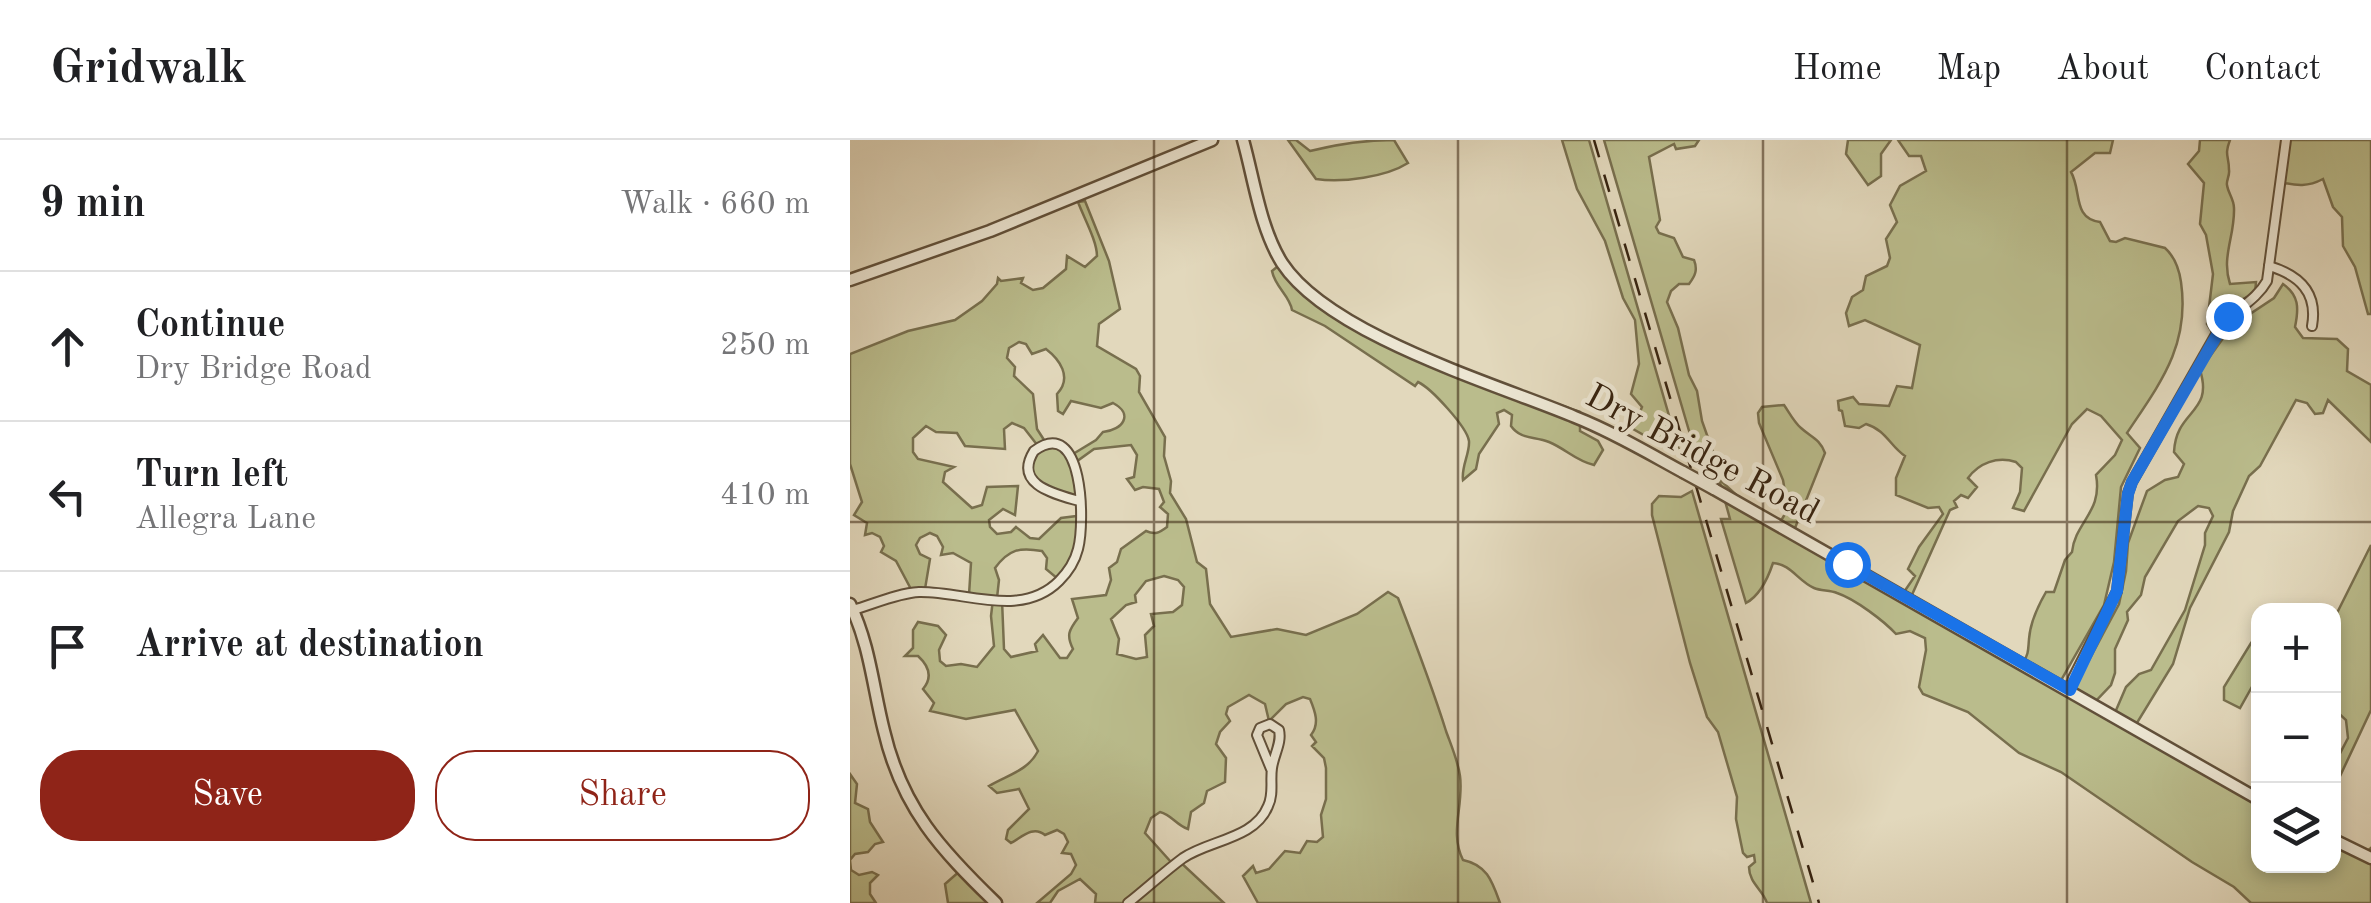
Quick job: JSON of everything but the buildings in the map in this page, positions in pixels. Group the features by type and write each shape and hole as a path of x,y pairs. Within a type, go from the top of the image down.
{"street":[{"path":"850,280 990,232 1212,140"},
{"name":"Dry Bridge Road","path":"1242,140 1274,247 1292,276 1324,304 1417,354 1574,416 1684,472 2251,795"},
{"path":"2070,690 2117,591 2132,482 2219,328 2228,316 2261,292 2267,282 2286,140"},
{"path":"2269,266 2290,273 2307,288 2313,302 2312,326"},
{"path":"996,903 930,835 904,789 889,752 865,641 852,607 916,592 1006,601 1040,595 1060,580 1075,560 1080,535 1079,501 1076,467 1070,453 1057,444 1034,451 1028,466 1032,481 1044,490 1079,501"},
{"path":"1128,903 1195,851 1243,832 1258,821 1270,802 1271,770 1281,737 1280,730 1270,724 1260,728 1257,735 1271,770"},
{"path":"2341,843 2371,858"}],"green space":[{"path":"1288,140 1296,140 1310,151 1394,140 1408,163 1364,178 1316,179"},
{"path":"1562,140 1589,140 1679,450 1674,452 1633,429 1642,407 1631,394 1639,364 1635,320 1623,298 1605,241 1577,189"},
{"path":"1604,140 1699,140 1695,146 1676,149 1674,144 1649,157 1660,220 1656,227 1659,233 1674,238 1683,257 1695,264 1689,284 1679,284 1667,302 1718,466 1713,473 1699,465"},
{"path":"1848,140 1891,140 1881,154 1881,176 1868,185 1846,154"},
{"path":"1898,140 2113,140 2110,153 2095,153 2071,172 2081,209 2100,222 2110,241 2125,238 2165,248 2179,272 2183,304 2177,344 2161,379 2127,433 2140,448 2121,487 2114,562 2104,605 2059,684 2073,690 2119,604 2128,543 2147,491 2178,477 2184,464 2174,452 2176,438 2202,395 2200,370 2232,326 2274,298 2283,284 2295,297 2295,327 2303,338 2337,339 2348,349 2347,371 2371,385 2371,442 2328,400 2323,413 2315,414 2307,403 2296,400 2260,466 2249,476 2233,511 2229,532 2190,608 2173,664 2135,726 2251,794 2251,873 2341,873 2341,843 2364,854 2371,848 2371,903 2251,903 2234,887 2061,772 2019,753 1968,712 1923,694 1919,687 1925,638 1910,631 1896,634 1852,600 1814,588 1779,564 1773,563 1763,586 1746,603 1721,519 1730,519 1719,479 1754,511 1779,524 1788,509 1783,480 1759,423 1762,407 1784,405 1825,453 1793,533 1904,592 1915,576 1908,569 1919,547 1943,514 1939,507 1928,508 1896,495 1896,478 1905,456 1873,427 1845,426 1838,401 1853,397 1859,404 1889,406 1897,386 1912,388 1920,345 1865,320 1849,326 1846,313 1852,297 1863,290 1866,276 1887,266 1890,258 1886,239 1897,222 1890,205 1900,186 1926,171 1921,156 1909,156","holes":["2087,409 2101,416 2122,440 2115,455 2096,475 2096,498 2065,560 2054,592 2046,592 2037,609 2023,663 1911,597 1950,510 1957,507 1954,501 1961,495 1968,498 1977,487 1968,478 1972,473 1995,460 2016,462 2022,468 2020,492 2013,508 2024,511 2072,424","2198,506 2209,508 2213,516 2185,610 2151,670 2139,674 2126,687 2114,715 2094,703 2111,685 2115,649 2128,620 2127,612 2141,595 2145,577 2178,521"]},
{"path":"2200,140 2230,140 2227,183 2234,208 2228,274 2230,284 2256,282 2255,293 2231,305 2212,332 2207,324 2213,274 2206,235 2200,224 2204,183 2188,164 2199,151"},
{"path":"2286,140 2371,140 2371,314 2355,267 2343,246 2342,217 2333,207 2323,179 2302,185 2280,182"},
{"path":"1085,201 1109,261 1120,309 1099,324 1097,346 1136,369 1140,376 1139,392 1165,437 1170,493 1186,519 1197,562 1206,569 1210,604 1231,637 1277,629 1306,635 1357,614 1388,592 1398,598 1458,765 1459,850 1463,860 1488,875 1500,903 1258,903 1243,876 1253,866 1256,873 1269,869 1285,851 1300,853 1307,841 1317,842 1323,837 1326,768 1324,758 1312,746 1316,742 1311,735 1316,722 1310,699 1303,697 1286,704 1269,721 1265,704 1249,695 1228,707 1230,721 1216,744 1226,758 1225,782 1207,791 1204,803 1191,812 1188,829 1160,812 1151,818 1145,833 1171,862 1177,859 1224,903 1095,903 1096,894 1080,879 1058,891 1050,903 1037,903 1076,865 1071,854 1062,853 1068,842 1057,830 1045,835 1032,832 1011,843 1006,839 1008,830 1029,809 1019,789 997,793 989,786 1023,768 1038,751 1015,710 966,719 930,711 934,703 923,689 929,676 927,668 918,656 905,656 913,648 913,630 918,622 938,626 946,635 939,650 940,661 946,666 977,667 994,646 993,599 969,595 971,563 953,553 941,555 943,547 937,536 930,533 916,545 920,554 930,559 925,589 912,591 896,561 881,552 884,546 880,537 865,535 867,523 854,515 862,502 850,464 850,354 908,331 955,320 982,301 998,278 1023,278 1021,283 1033,290 1043,288 1066,269 1067,256 1085,267 1097,256 1078,202","holes":["1019,342 1026,344 1032,354 1046,349 1059,363 1064,381 1057,394 1058,411 1063,414 1071,401 1101,408 1113,403 1123,412 1120,425 1073,454 1063,445 1046,443 1037,429 1033,394 1014,376 1015,367 1007,358 1009,348","1012,423 1024,428 1038,446 1028,473 1046,490 1075,499 1076,462 1094,449 1131,445 1137,455 1134,477 1127,479 1135,490 1159,489 1164,502 1160,507 1168,514 1167,527 1157,533 1146,531 1121,549 1117,562 1109,568 1111,580 1106,595 1072,599 1078,618 1070,633 1073,649 1067,658 1060,658 1043,635 1035,644 1037,651 1011,657 1004,649 1002,600 997,598 999,580 995,568 1016,551 1042,551 1047,558 1046,569 1058,579 1076,555 1077,516 1061,518 1039,539 1030,538 1016,527 997,534 989,520 1003,509 1015,515 1018,486 987,487 982,505 972,508 943,482 945,472 954,467 918,459 913,452 913,438 926,426 936,432 957,433 965,446 1005,449 1004,429","1164,576 1178,580 1184,587 1182,605 1173,612 1151,614 1154,626 1145,635 1147,657 1136,659 1117,654 1119,639 1111,619 1126,605 1136,602 1135,595 1146,581"]},
{"path":"1282,263 1325,305 1420,356 1580,412 1580,431 1598,441 1603,450 1594,465 1549,442 1519,434 1511,426 1512,415 1504,410 1497,413 1499,424 1479,454 1476,469 1463,480 1469,441 1455,418 1418,382 1415,386 1325,326 1292,310 1272,271"},
{"path":"1692,491 1811,903 1767,903 1750,873 1754,855 1747,857 1743,853 1736,819 1737,797 1718,732 1707,717 1690,663 1652,515 1652,504 1659,496 1681,497"},
{"path":"2371,545 2371,710 2341,774 2341,752 2348,738 2346,720 2341,715 2341,605"},
{"path":"2251,643 2251,688 2240,708 2224,700 2224,687"},
{"path":"850,774 857,784 855,803 868,809 870,822 883,842 850,860"},
{"path":"850,860 851,870 859,875 878,875 870,883 870,894 876,903 850,903"},
{"path":"961,870 995,903 948,903 945,884"}],"railway":[{"path":"1594,140 1819,903"}],"route":[{"path":"1847,564 2070,690 2117,591 2132,482 2228,316"}]}
